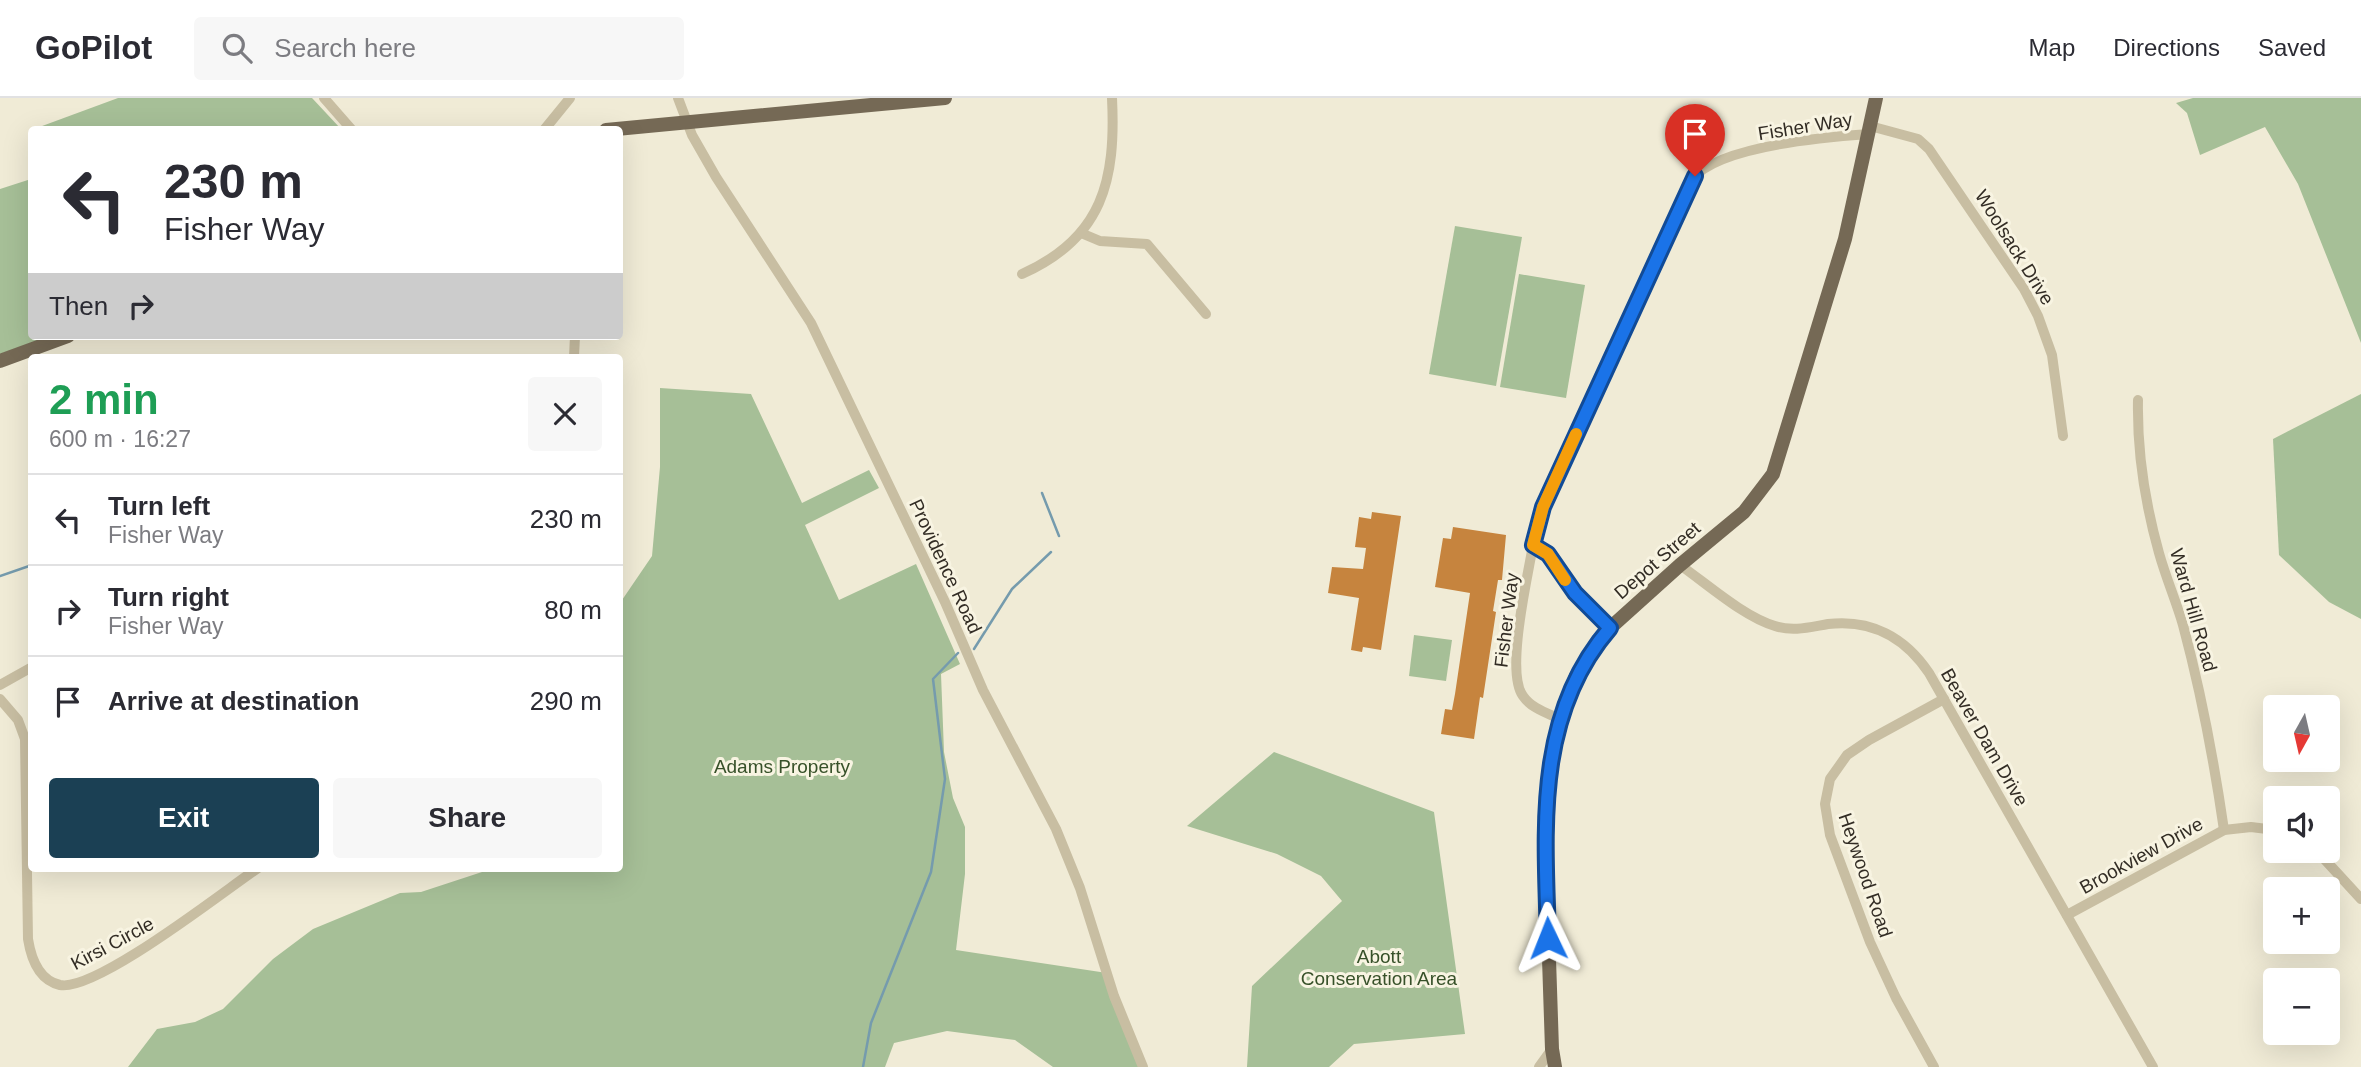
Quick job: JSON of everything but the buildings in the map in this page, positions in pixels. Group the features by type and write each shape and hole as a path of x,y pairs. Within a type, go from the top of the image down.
{"main road":[{"path":"623,129 945,98"},
{"name":"Depot Street","path":"1555,1067 1552,1049 1545,838 1549,767 1560,719 1576,676 1610,628 1750,506 1773,474 1844,239 1876,98"},
{"path":"0,361 57,340"}],"street":[{"path":"324,98 348,126"},
{"path":"547,126 570,98"},
{"name":"Providence Road","path":"678,98 716,177 811,323 945,603 982,690 1056,830 1080,888 1114,996 1143,1067"},
{"path":"1022,274 1052,258 1082,233 1104,196 1110,175 1114,128 1112,98"},
{"name":"Woolsack Drive","path":"1869,130 1917,139 1929,149 2024,289 2038,316 2052,355 2063,436"},
{"name":"Fisher Way","path":"1560,719 1522,696 1516,675 1516,653 1533,545 1543,507 1695,176 1714,162 1788,143 1869,130"},
{"path":"1082,233 1100,241 1147,244 1206,314"},
{"name":"Ward Hill Road","path":"2138,400 2139,452 2145,496 2159,555 2182,621 2197,681 2224,830"},
{"path":"1533,545 1548,554 1575,593 1610,628"},
{"name":"Beaver Dam Drive","path":"1680,565 1773,626 1791,629 1850,624 1887,632 1916,656 1944,699 2153,1067"},
{"path":"0,685 28,669"},
{"name":"Kirsi Circle","path":"0,699 18,720 25,739 28,939 35,966 45,978 61,985 77,983 124,960 154,942 252,872"},
{"name":"Heywood Road","path":"1934,1067 1896,998 1870,942 1830,835 1825,804 1830,779 1847,755 1944,699"},
{"name":"Brookview Drive","path":"2067,915 2224,830 2263,829"},
{"path":"2328,863 2361,899"},
{"path":"1539,1067 1552,1049"}],"green space":[{"path":"118,98 312,98 338,126 42,126"},
{"path":"2193,98 2361,98 2361,343 2298,184 2265,127 2200,155 2187,113 2176,103"},
{"path":"28,180 28,340 41,340 0,354 0,189"},
{"path":"1455,226 1522,237 1496,386 1429,374"},
{"path":"1519,274 1585,285 1566,398 1500,387"},
{"name":"Adams Property","path":"660,388 751,394 802,503 869,470 879,488 805,525 839,600 916,564 960,664 941,674 944,752 953,798 965,827 965,874 956,950 1107,973 1142,1067 1053,1067 1015,1040 947,1031 894,1043 885,1067 128,1067 157,1029 195,1022 223,1009 273,959 313,929 400,893 421,892 482,872 623,872 623,599 652,556 660,467"},
{"path":"2361,394 2361,619 2329,602 2279,555 2273,439"},
{"path":"1414,635 1452,640 1446,681 1409,676"},
{"name":"Abott Conservation Area","path":"1274,752 1434,812 1465,1034 1354,1044 1329,1067 1247,1067 1252,986 1342,901 1321,876 1277,854 1187,826"}],"waterway":[{"path":"1042,493 1059,536"},
{"path":"974,649 1012,589 1051,552"},
{"path":"0,576 28,566"},
{"path":"863,1067 871,1023 931,872 945,779 933,679 958,653"}],"slow traffic":[{"path":"1565,580 1548,554 1533,545 1543,507 1576,434"}],"route":[{"path":"1548,938 1545,838 1546,793 1552,748 1576,676 1610,628 1575,593 1548,554 1533,545 1543,507 1695,176"}]}
